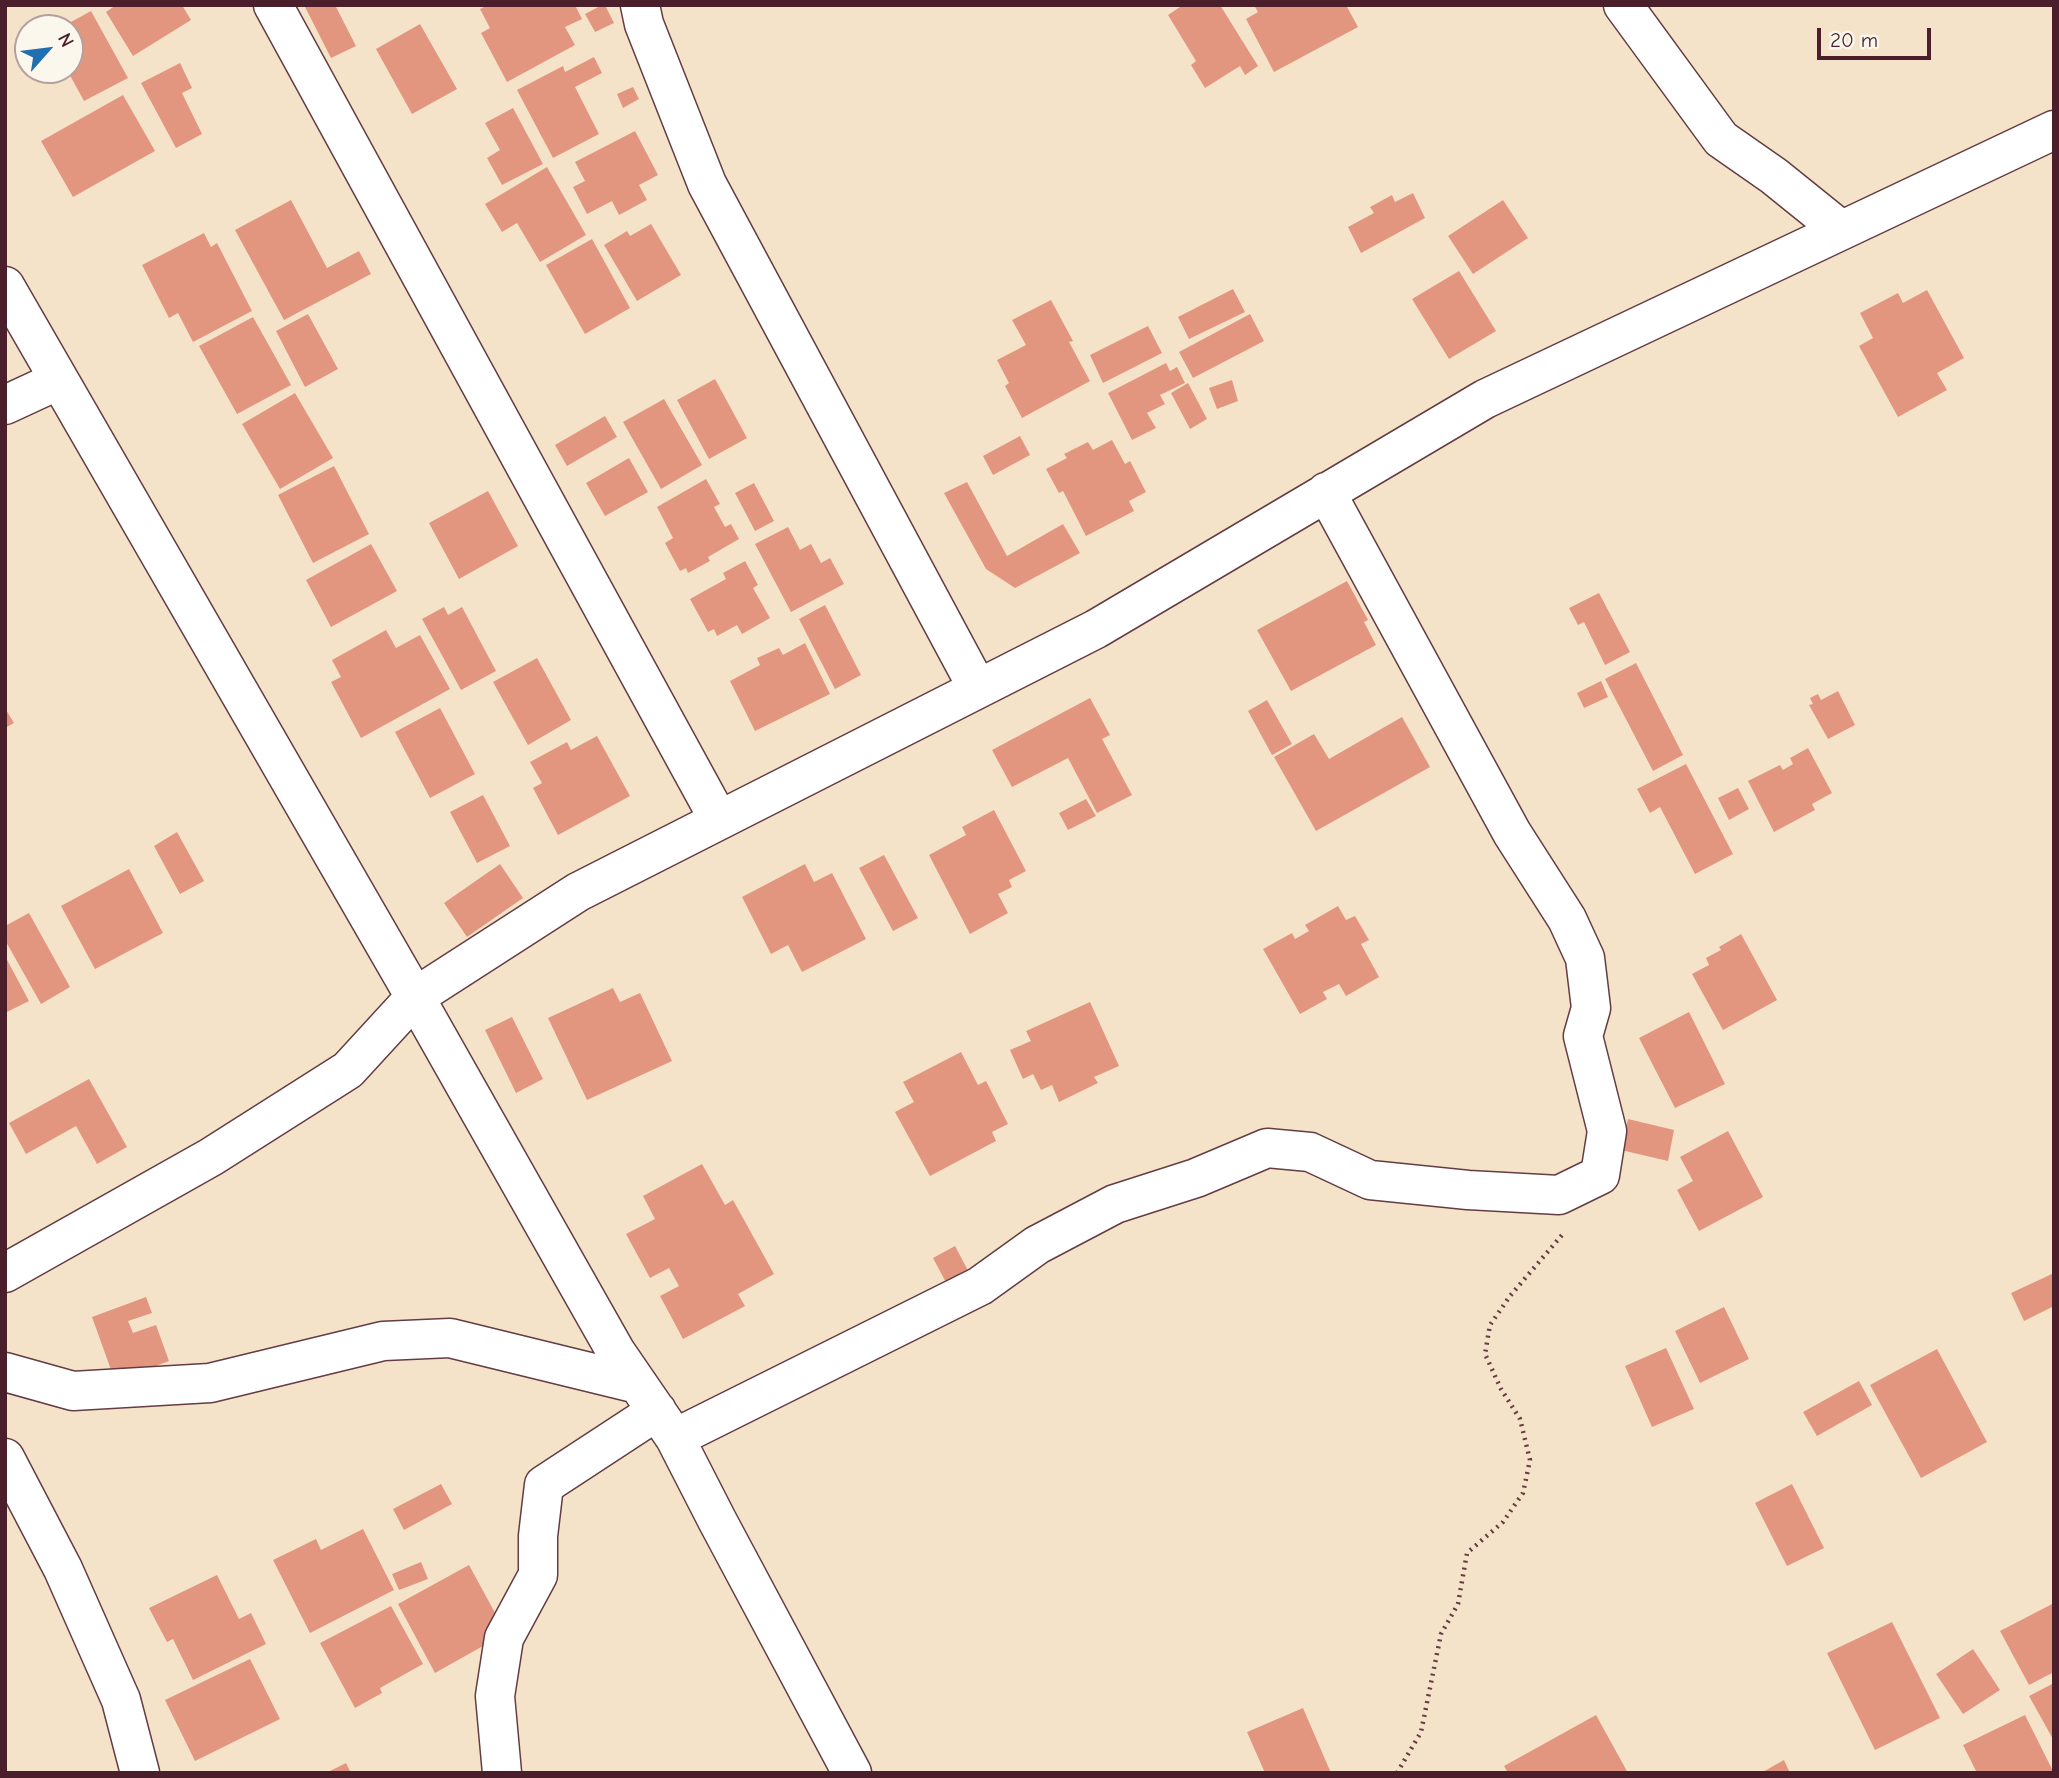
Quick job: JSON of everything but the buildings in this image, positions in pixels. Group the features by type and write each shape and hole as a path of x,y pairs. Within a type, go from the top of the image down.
{"street":[{"path":"273,5 719,820"},
{"path":"640,5 644,23 708,184 978,688"},
{"path":"1623,5 1721,139 1774,176 1841,230"},
{"path":"5,1273 211,1157 348,1070 415,997 578,892 1096,629 1485,399 2054,130"},
{"path":"5,286 415,997 616,1352 657,1411 852,1773"},
{"path":"5,405 59,380"},
{"path":"502,1773 495,1696 504,1638 538,1574 538,1536 544,1485 657,1411 980,1286 1037,1245 1115,1204 1196,1178 1267,1148 1310,1152 1370,1180 1468,1189 1559,1195 1600,1175 1606,1131 1583,1036 1591,1009 1585,958 1567,919 1512,833 1326,492"},
{"path":"5,1372 73,1391 210,1383 383,1341 450,1338 657,1411"},
{"path":"5,1458 63,1569 121,1700 140,1773"}],"path":[{"path":"1397,1773 1421,1732 1441,1634 1458,1604 1468,1553 1503,1522 1523,1493 1530,1460 1520,1419 1501,1389 1485,1354 1489,1325 1567,1229"}]}
